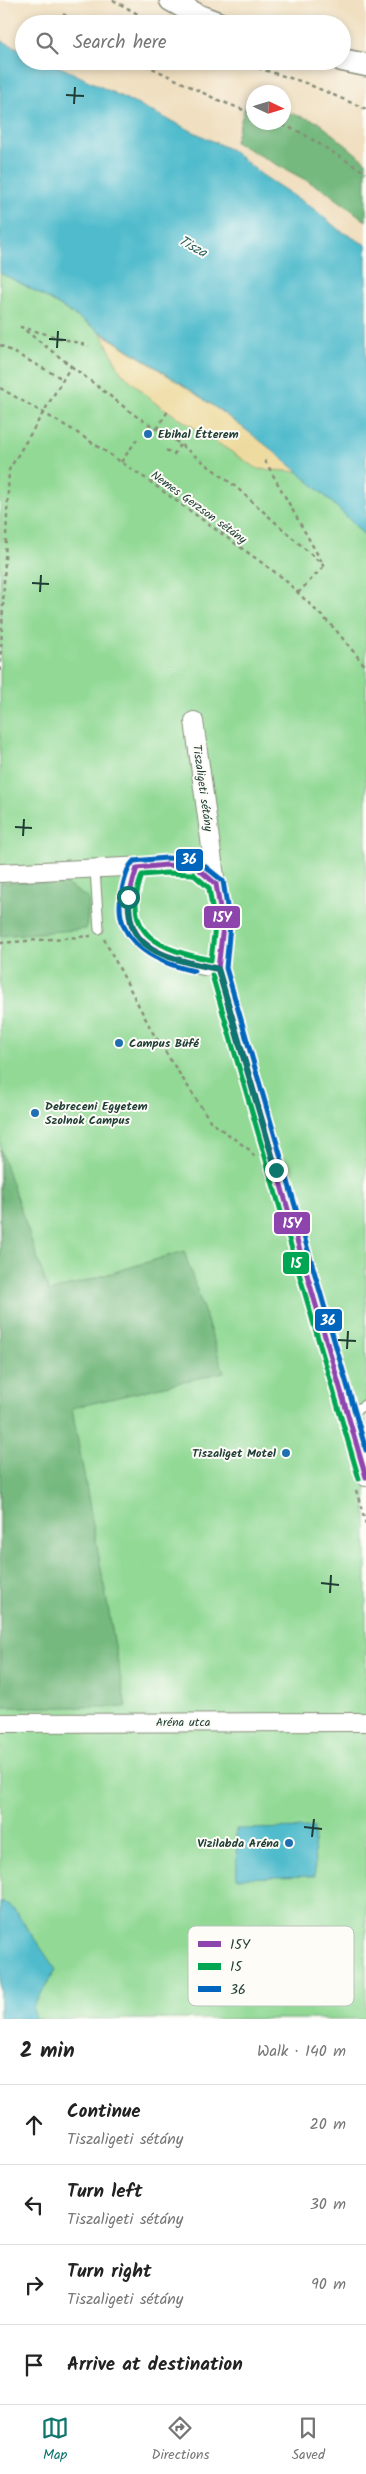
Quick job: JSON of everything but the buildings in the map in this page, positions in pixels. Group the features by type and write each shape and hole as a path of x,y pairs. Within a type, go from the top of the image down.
{"street":[{"path":"171,0 197,15"},
{"path":"351,62 366,65"},
{"name":"Tiszaligeti sétány","path":"194,721 223,926 218,969 348,1415 361,1481"},
{"path":"0,873 137,868 166,865 196,867 216,884"},
{"path":"176,960 218,969"},
{"name":"Aréna utca","path":"0,1723 366,1722"}],"lane":[{"path":"137,868 128,897 132,926 150,949 176,960"},
{"path":"95,870 100,932"},
{"path":"348,1415 366,1404"}],"path":[{"path":"113,0 139,15"},
{"path":"156,70 218,100 246,111"},
{"path":"264,70 302,82 366,109"},
{"path":"291,128 366,172"},
{"path":"90,346 21,327 236,487 324,566"},
{"path":"0,345 63,379"},
{"path":"0,671 8,470 71,366"},
{"name":"Nemes Gerzson sétány","path":"0,388 121,462 283,578 335,628 366,667"},
{"path":"157,429 168,411"},
{"path":"121,462 138,438"},
{"path":"166,450 174,454 180,445"},
{"path":"264,460 324,566"},
{"path":"298,593 324,566"},
{"path":"0,943 100,932 153,1033 211,1122 250,1151 256,1159"},
{"path":"361,1481 366,1524"}],"green space":[{"path":"246,103 246,130 291,130 291,113 318,122 366,162 366,221 326,191 235,142"},
{"path":"0,273 60,306 217,408 279,456 366,537 366,2019 0,2019"},
{"path":"63,882 89,899 86,929 0,936 0,883"},
{"path":"0,1149 49,1292 184,1251 224,1372 72,1408 126,1707 0,1707"}],"sand":[{"path":"101,333 203,399 301,472 258,469 154,402 121,372"}],"water":[{"name":"Tisza","path":"0,40 15,47 15,70 66,70 233,151 262,175 314,209 339,230 366,245 366,537 309,481 248,431 184,385 30,288 0,273"},
{"path":"314,1828 315,1876 237,1878 236,1829"},
{"path":"0,1901 14,1909 56,1970 33,2007 35,2019 0,2019"}],"transit line":[{"name":"36","path":"194,971 164,962 150,955 138,946 129,935 123,922 120,907 125,878 129,867 134,861 166,858 197,860 223,881 230,925 226,968 366,1450"},
{"name":"15Y","path":"166,865 196,867 216,884 223,926 218,969 195,964 158,951 144,942 134,930 129,914 130,894 137,868 166,865"},
{"name":"15","path":"166,873 193,874 209,888 215,926 211,960 161,945 141,926 136,912 137,895 142,875 166,873"},
{"name":"15Y","path":"218,969 366,1477"},
{"name":"15","path":"212,975 359,1479"}],"place":[{"name":"Ebihal Étterem","path":"148,434"},
{"name":"Campus Büfé","path":"119,1043"},
{"name":"Debreceni Egyetem Szolnok Campus","path":"35,1113"},
{"name":"Tiszaliget Motel","path":"286,1453"},
{"name":"Vizilabda Aréna","path":"289,1843"}],"route":[{"path":"128,897 132,926 150,949 176,960 218,969 276,1170"}]}
